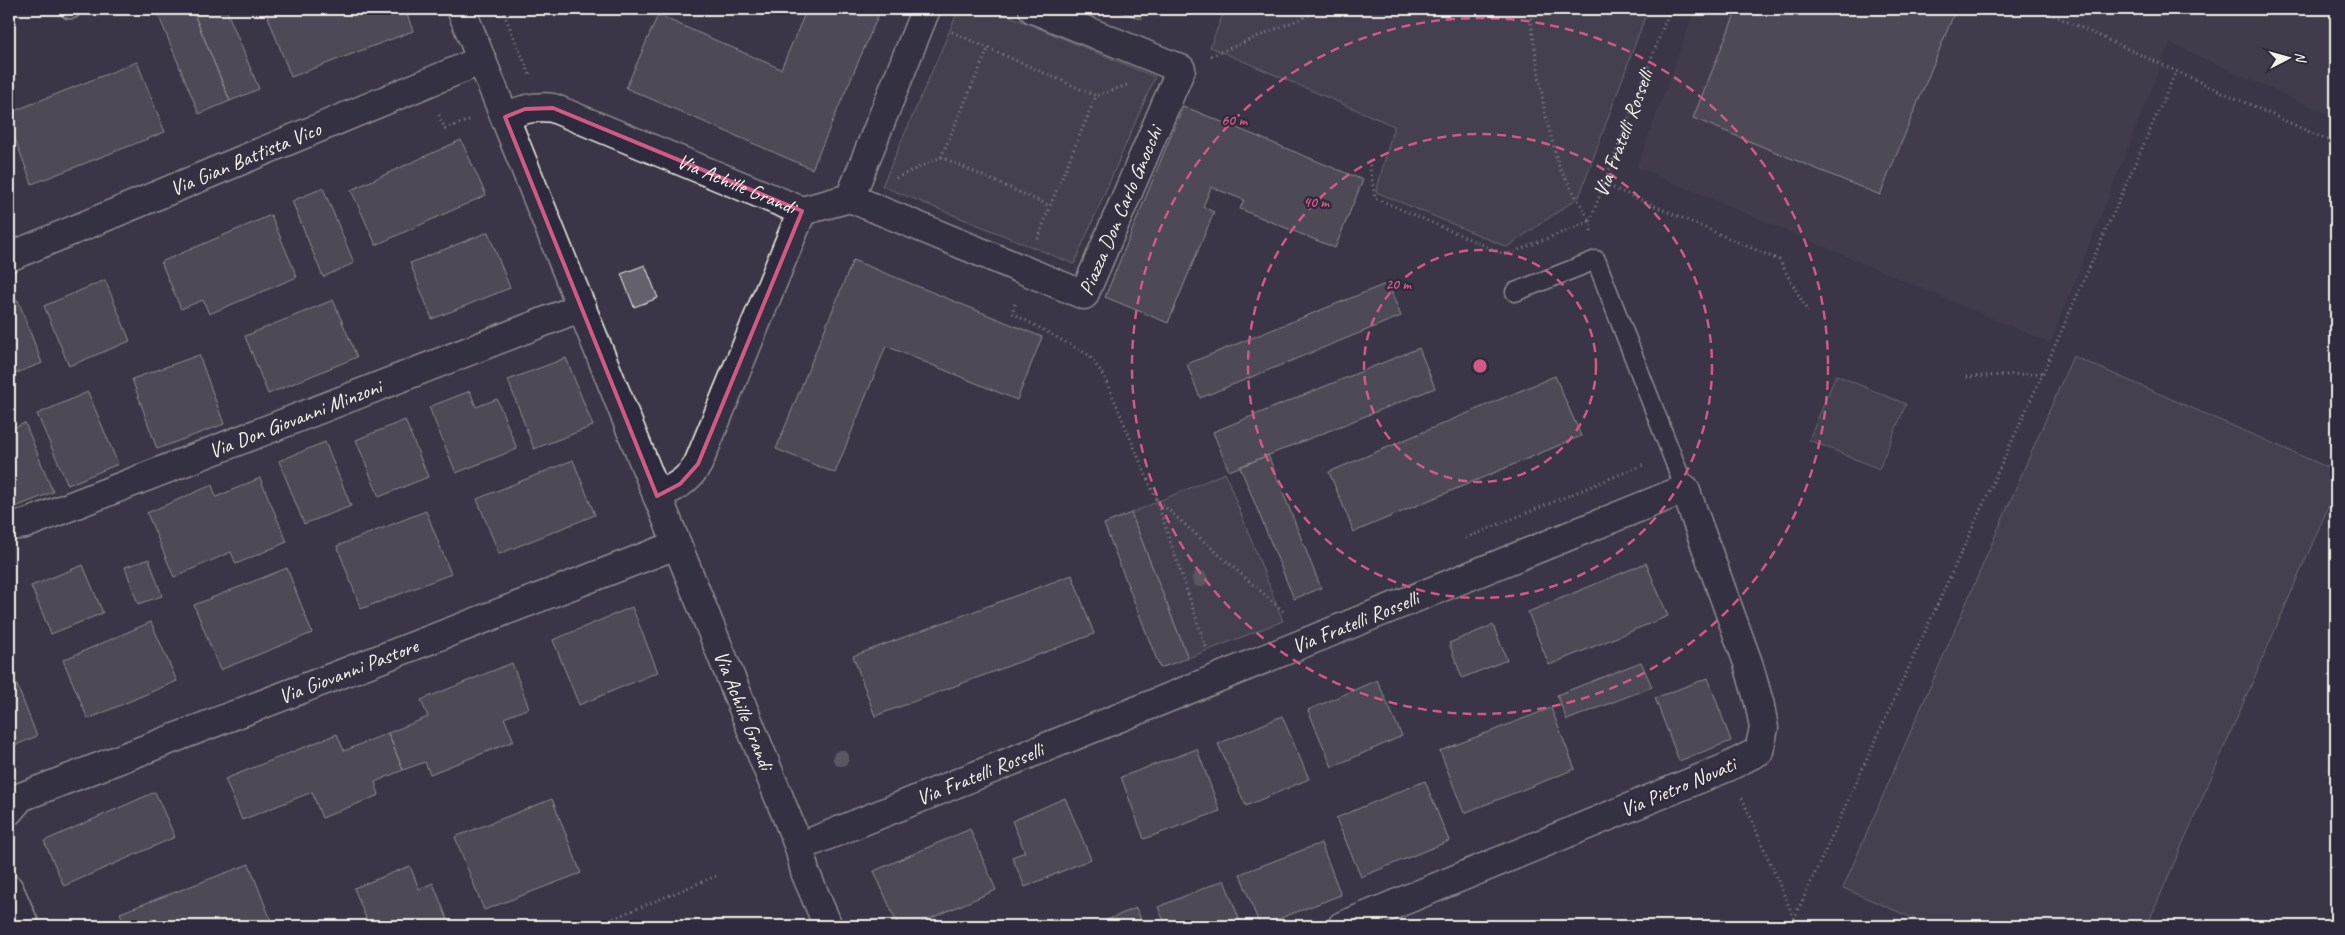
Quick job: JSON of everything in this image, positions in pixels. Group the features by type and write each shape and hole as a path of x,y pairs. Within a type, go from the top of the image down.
{"street":[{"name":"Via Achille Grandi","path":"461,9 799,847 805,872 828,926"},
{"path":"1033,9 1180,69"},
{"path":"802,211 850,198 924,14"},
{"name":"Via Gian Battista Vico","path":"9,257 482,60"},
{"name":"Piazza Don Carlo Gnocchi","path":"850,198 1084,295 1180,69"},
{"name":"Via Achille Grandi","path":"505,117 525,109 553,108 802,211 698,464 691,475 680,484 657,496"},
{"name":"Via Don Giovanni Minzoni","path":"9,526 25,524 582,307"},
{"name":"Via Fratelli Rosselli","path":"799,847 1685,489"},
{"name":"Via Pietro Novati","path":"1342,926 1728,767 1759,751 1764,728 1748,663 1685,489"},
{"name":"Via Giovanni Pastore","path":"15,804 676,545"},
{"path":"9,889 24,926"}],"lane":[{"path":"1515,292 1596,260 1685,489"}],"path":[{"path":"924,14 988,49 1096,96 1180,69 1324,9"},
{"path":"1369,160 1374,198 1506,255 1590,221 1559,167 1546,114 1529,9"},
{"name":"Via Fratelli Rosselli","path":"1596,260 1590,221 1670,9"},
{"path":"2040,9 2336,144"},
{"path":"850,198 941,157 988,49"},
{"path":"1728,767 1794,918 2043,373 2176,71"},
{"path":"941,157 1050,206 1096,96"},
{"path":"1604,184 1779,260 1808,312"},
{"path":"1026,271 1012,313 1088,355 1105,378 1156,498 1216,678"},
{"path":"1966,377 2043,373"},
{"path":"1458,541 1647,464"},
{"path":"1156,498 1285,612 1276,616"},
{"path":"1205,644 1214,641"},
{"path":"595,926 716,876"}],"highlighted area":[{"path":"553,108 802,211 698,464 680,484 657,496 582,307 505,117 525,109"}],"shaded area":[{"path":"959,9 993,9 1155,77 1074,264 882,186"},
{"path":"1225,9 1648,9 1579,197 1507,247 1376,192 1394,126 1210,47"},
{"path":"1695,9 2336,9 2336,118 2170,43 2050,343 1637,167"},
{"path":"2073,356 2336,471 2336,489 2147,926 1931,926 1843,888"},
{"path":"1836,375 1906,404 1879,469 1809,440"},
{"path":"1225,473 1283,621 1188,658 1131,513"}],"building":[{"path":"156,9 192,9 230,101 199,114"},
{"path":"192,9 226,9 259,89 230,101"},
{"path":"265,9 405,9 413,31 291,77"},
{"path":"807,9 881,9 812,169 626,88 658,15 781,69"},
{"path":"1114,9 1144,9 1140,19"},
{"path":"1737,9 1956,9 1880,195 1693,118"},
{"path":"137,62 165,132 32,184 9,123 9,113"},
{"path":"1183,106 1363,180 1335,248 1240,209 1244,200 1211,187 1203,207 1214,212 1168,323 1105,297"},
{"path":"461,140 486,195 376,245 351,190"},
{"path":"323,188 354,263 323,277 292,201"},
{"path":"271,215 297,277 209,314 203,300 181,309 161,262"},
{"path":"488,232 510,288 432,319 410,263"},
{"path":"853,260 1042,337 1017,400 886,346 835,473 776,449"},
{"path":"645,265 658,298 634,307 621,274"},
{"path":"105,280 130,341 69,366 44,306"},
{"path":"1388,283 1401,316 1200,398 1187,364"},
{"path":"18,300 42,363 9,376 9,303"},
{"path":"333,300 357,357 268,394 245,336"},
{"path":"1419,348 1435,388 1229,471 1213,432"},
{"path":"199,355 224,424 157,449 132,379"},
{"path":"566,358 593,426 534,449 508,380"},
{"path":"1555,376 1581,436 1354,532 1329,472"},
{"path":"470,391 476,407 497,399 517,449 456,473 429,407"},
{"path":"88,392 118,464 68,485 37,414"},
{"path":"405,420 428,477 379,497 356,440"},
{"path":"25,423 53,492 13,508 9,498 9,430"},
{"path":"325,442 351,506 304,524 279,461"},
{"path":"1268,455 1321,588 1294,599 1240,467"},
{"path":"573,460 595,515 499,554 477,499"},
{"path":"260,478 287,542 236,564 231,552 174,577 147,513 212,485 216,497"},
{"path":"426,511 451,574 361,609 337,546"},
{"path":"1131,513 1188,658 1160,668 1104,524"},
{"path":"149,559 162,596 138,604 125,567"},
{"path":"1646,563 1668,616 1549,665 1528,612"},
{"path":"83,565 103,613 51,634 31,586"},
{"path":"287,568 312,633 220,670 194,605"},
{"path":"1072,575 1094,634 875,716 853,656"},
{"path":"632,607 658,672 579,705 553,640"},
{"path":"151,622 177,681 88,719 63,660"},
{"path":"1493,625 1507,660 1462,678 1449,643"},
{"path":"1641,662 1652,687 1567,720 1557,695"},
{"path":"512,663 529,708 504,718 514,741 430,774 425,762 403,770 388,733 428,717 421,700"},
{"path":"13,675 37,736 9,748 9,676"},
{"path":"1708,678 1731,741 1679,761 1655,698"},
{"path":"1377,680 1402,736 1332,767 1308,710"},
{"path":"1551,708 1575,769 1464,813 1440,751"},
{"path":"1282,716 1309,779 1246,806 1218,744"},
{"path":"388,733 403,770 375,782 379,795 322,818 312,792 242,820 225,779 337,734 344,751"},
{"path":"1197,749 1220,811 1144,839 1121,777"},
{"path":"1425,781 1449,841 1361,877 1336,818"},
{"path":"155,792 175,837 64,886 44,841"},
{"path":"1065,798 1091,859 1025,887 1012,857 1025,852 1012,821"},
{"path":"552,799 581,873 484,910 455,837"},
{"path":"970,829 996,890 913,926 898,926 874,871"},
{"path":"1321,843 1341,895 1260,926 1240,874"},
{"path":"249,864 273,926 125,926 120,913"},
{"path":"410,866 419,889 433,883 450,926 369,926 354,888"},
{"path":"1224,880 1242,926 1166,926 1158,907"},
{"path":"1136,908 1144,926 1092,926"}]}
